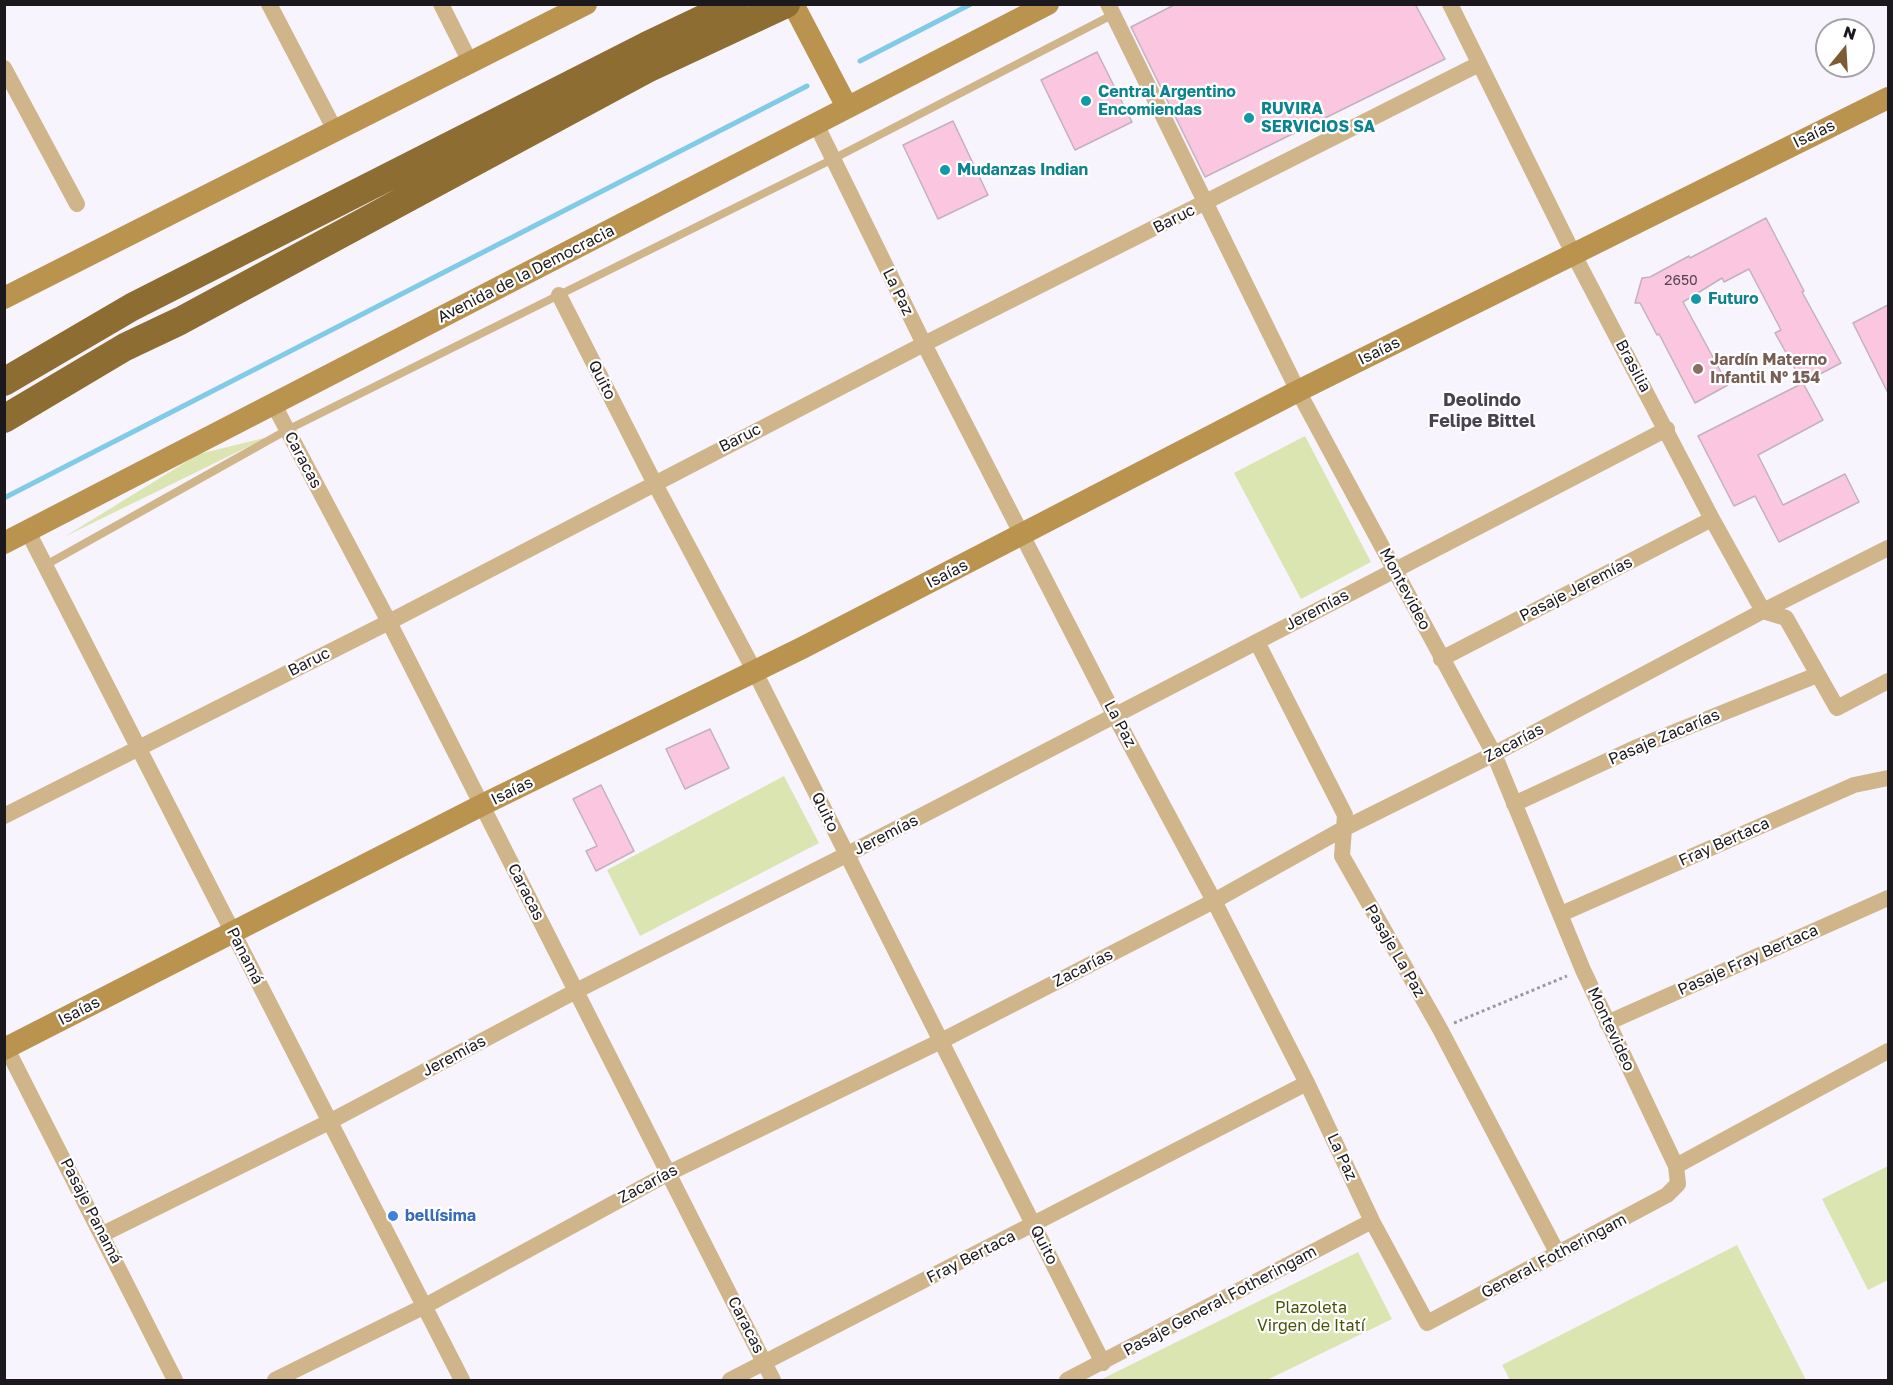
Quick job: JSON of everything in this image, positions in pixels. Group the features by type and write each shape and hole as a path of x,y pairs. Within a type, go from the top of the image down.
{"highway":[{"path":"9,377 132,307 636,51 734,4"},
{"path":"4,419 125,347 191,315 649,68 786,4"}],"street":[{"path":"269,4 336,132"},
{"path":"441,4 470,62"},
{"path":"4,298 586,4"},
{"path":"793,4 847,106"},
{"name":"Avenida de la Democracia","path":"4,543 1047,4"},
{"name":"Brasilia","path":"1450,4 1574,255 1712,519 1763,611"},
{"name":"Montevideo","path":"1110,10 1298,391 1441,660 1494,754 1583,970 1676,1166 1678,1184"},
{"name":"Baruc","path":"4,816 389,622 654,482 924,344 1479,64"},
{"path":"4,68 77,204"},
{"name":"Isaías","path":"5,1046 234,934 483,805 755,672 1024,535 1298,391 1574,255 1630,224 1888,98"},
{"name":"La Paz","path":"816,124 924,344 1115,716 1214,901 1307,1083 1372,1221 1427,1323"},
{"name":"Quito","path":"559,295 943,1040 1103,1363"},
{"name":"Caracas","path":"274,405 483,805 774,1380"},
{"name":"Jeremías","path":"103,1234 329,1122 576,991 846,855 1257,642 1394,568 1666,429"},
{"name":"Pasaje Jeremías","path":"1441,660 1712,519"},
{"name":"Panamá","path":"28,532 462,1380"},
{"name":"Zacarías","path":"275,1380 425,1306 669,1173 943,1040 1214,901 1343,829 1494,754 1763,611 1888,548"},
{"path":"1763,611 1786,618 1837,708 1888,681"},
{"name":"Pasaje La Paz","path":"1257,642 1345,815 1342,856 1440,1029 1558,1254"},
{"name":"Pasaje Zacarías","path":"1514,804 1635,748 1817,675"},
{"name":"Fray Bertaca","path":"1561,914 1854,785 1888,778"},
{"name":"Pasaje Fray Bertaca","path":"1607,1023 1888,898"},
{"name":"Pasaje Panamá","path":"5,1046 103,1234 175,1380"},
{"path":"1676,1166 1888,1051"},
{"name":"Fray Bertaca","path":"730,1380 1307,1083"},
{"name":"General Fotheringam","path":"1427,1323 1668,1195 1678,1184"},
{"name":"Pasaje General Fotheringam","path":"1067,1380 1372,1221"}],"lane":[{"path":"44,566 287,430 833,159 1110,10"}],"path":[{"path":"1440,1029 1583,970"}],"green space":[{"path":"1305,436 1371,562 1301,599 1234,473"},
{"path":"268,437 64,537 199,454"},
{"path":"784,776 819,843 640,936 607,870"},
{"path":"1888,1166 1888,1280 1868,1290 1822,1199"},
{"path":"1737,1245 1806,1380 1510,1380 1502,1365"},
{"name":"Plazoleta Virgen de Itatí","path":"1358,1252 1392,1319 1267,1380 1100,1380"}],"building":[{"name":"RUVIRA SERVICIOS SA","path":"1176,4 1415,4 1445,59 1205,177 1131,27"},
{"name":"Central Argentino Encomiendas","path":"1097,52 1132,122 1075,150 1041,80"},
{"name":"Mudanzas Indian","path":"953,121 988,195 938,219 903,145"},
{"path":"1766,218 1804,291 1802,292 1841,363 1803,383 1775,333 1781,330 1749,269 1724,282 1722,278 1683,302 1728,385 1695,403 1659,334 1657,335 1640,303 1635,303 1642,278 1650,277 1689,256 1690,258"},
{"path":"1888,305 1888,393 1853,323"},
{"path":"1803,383 1823,420 1758,455 1783,505 1845,474 1859,502 1779,542 1755,496 1734,506 1698,436"},
{"path":"710,729 729,768 685,789 666,749"},
{"path":"601,785 634,851 596,871 586,851 597,846 573,799"}],"waterway":[{"path":"860,61 971,4"},
{"path":"4,498 807,86"}],"place":[{"name":"Central Argentino Encomiendas","path":"1086,101"},
{"name":"RUVIRA SERVICIOS SA","path":"1249,118"},
{"name":"Mudanzas Indian","path":"945,170"},
{"name":"Futuro","path":"1696,299"},
{"name":"Jardín Materno Infantil N° 154","path":"1698,369"},
{"name":"bellísima","path":"393,1216"}],"district":[{"name":"Deolindo Felipe Bittel","path":"1482,410"}]}
